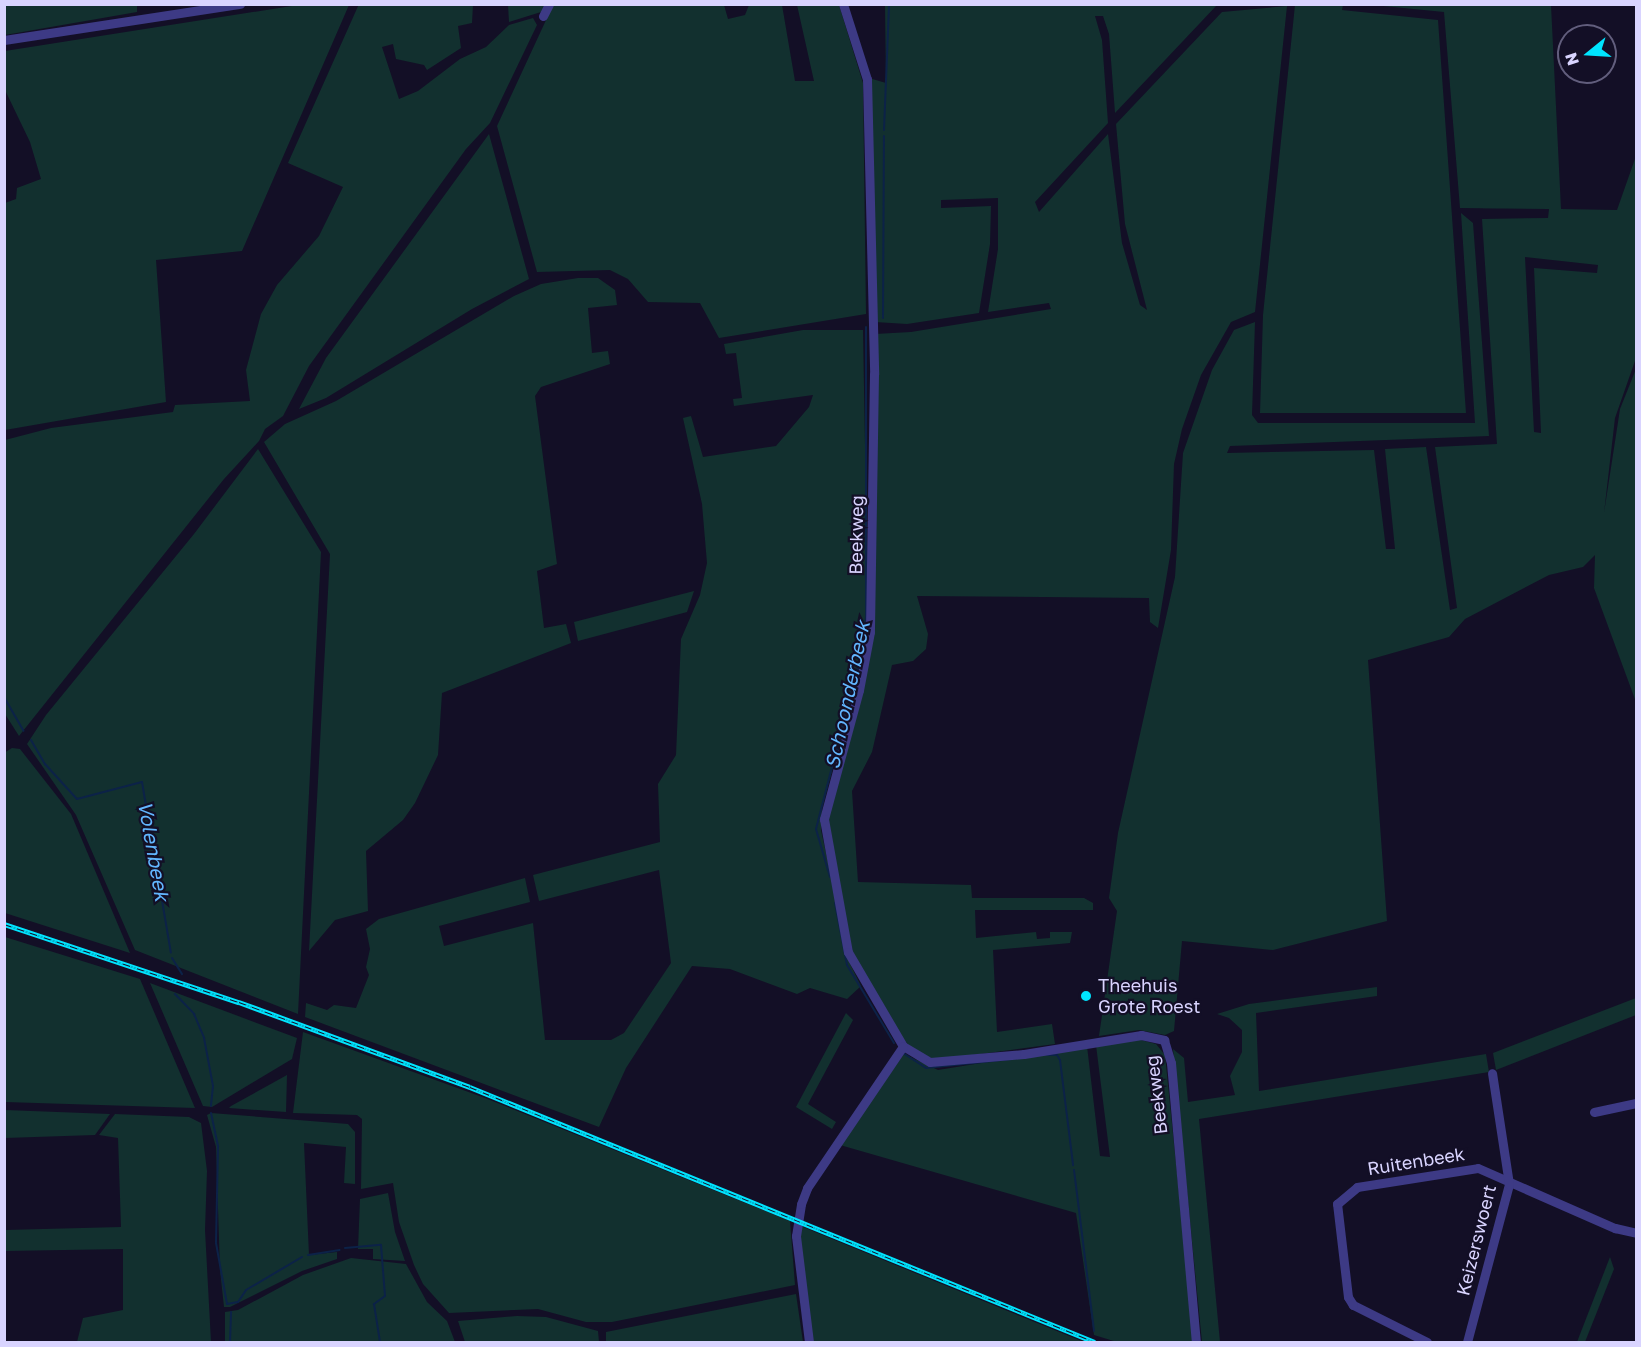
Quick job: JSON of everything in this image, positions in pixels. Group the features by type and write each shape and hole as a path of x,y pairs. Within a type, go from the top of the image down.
{"street":[{"path":"4,40 240,4"},
{"path":"543,16 549,4"},
{"name":"Beekweg","path":"843,4 867,79 874,374 871,618 859,690 825,809 824,830 848,952 903,1046 919,1058 942,1063 1141,1035 1164,1040 1171,1063 1196,1342"},
{"path":"809,1342 796,1236 801,1204 807,1188 903,1046"},
{"name":"Keizerswoert","path":"1467,1342 1509,1184 1492,1073"},
{"path":"1594,1112 1636,1103"},
{"name":"Ruitenbeek","path":"1427,1342 1353,1305 1348,1297 1337,1204 1356,1187 1465,1168 1490,1171 1509,1184"},
{"path":"1509,1184 1615,1228 1636,1233"}],"green space":[{"path":"359,4 473,5 472,23 458,26 461,48 427,70 424,65 396,59 393,44 382,47 399,99 418,91 460,59 486,47 509,25 533,18 537,25 490,123 466,149 309,366 283,416 265,429 259,441 224,479 19,736 5,714 5,440 51,428 173,412 175,405 250,401 246,370 261,314 277,285 319,236 343,187 288,163"},
{"path":"4,5 137,5 137,12 5,35"},
{"path":"298,5 349,5 242,251 156,260 166,402 5,430 5,203 16,199 17,188 41,179 30,142 5,90 5,51"},
{"path":"508,5 546,5 541,12 509,22"},
{"path":"553,5 724,5 728,19 745,15 749,5 782,5 795,81 814,81 797,5 839,5 863,83 866,314 719,338 700,303 648,302 628,279 610,270 537,272 497,126"},
{"path":"885,5 1217,5 1115,113 1109,34 1103,16 1095,16 1102,40 1108,123 1035,202 1039,212 1108,134 1122,243 1140,305 1147,310 1125,224 1116,124 1222,12 1287,6 1255,312 1231,322 1201,375 1182,429 1174,464 1171,550 1158,628 1150,622 1149,598 917,596 928,634 926,649 913,661 892,665 872,752 852,791 858,882 971,885 972,898 1084,898 1093,903 1093,910 975,910 976,938 1036,932 1037,939 1050,938 1050,932 1072,932 1070,943 993,950 997,1032 1052,1024 1055,1044 935,1060 910,1047 854,960 830,849 828,809 873,639 875,334 911,332 1051,309 1049,303 988,312 998,249 998,198 941,200 941,208 991,206 990,244 979,313 907,324 875,322 869,78 886,83"},
{"path":"1295,5 1343,5 1342,10 1438,20 1466,413 1260,413 1263,315"},
{"path":"1373,5 1551,5 1561,209 1617,210 1636,156 1636,358 1615,418 1604,513 1620,409 1636,369 1636,702 1594,588 1595,555 1583,567 1549,575 1465,619 1449,637 1368,660 1387,921 1273,950 1182,941 1174,1031 1165,1035 1139,1030 1099,1036 1117,911 1109,898 1118,833 1175,577 1183,453 1212,370 1234,330 1255,322 1252,415 1258,423 1475,423 1461,213 1473,223 1489,436 1230,446 1227,453 1374,450 1386,549 1395,549 1385,449 1426,447 1450,610 1457,608 1435,447 1497,444 1482,219 1548,218 1549,209 1460,208 1444,12","holes":["1525,257 1598,265 1597,273 1534,268 1541,433 1534,432"]},
{"path":"489,134 529,279 472,309 326,398 299,409 326,358"},
{"path":"578,278 598,278 615,290 617,305 588,308 592,353 608,351 610,364 541,387 535,396 557,564 537,571 544,628 566,624 571,643 442,693 438,755 415,803 403,820 366,851 368,911 335,920 309,951 330,554 264,442 285,424 336,401 514,296 541,284"},
{"path":"803,330 863,330 868,617 860,668 822,808 821,830 850,964 861,986 847,999 810,988 797,994 730,969 692,966 626,1068 599,1127 305,1017 306,1003 327,1010 334,1005 356,1008 369,975 366,967 370,949 366,929 379,919 525,878 530,902 439,926 444,946 533,923 545,1040 611,1040 624,1033 671,963 659,870 539,901 533,875 660,842 658,784 676,755 681,639 700,595 707,563 702,504 683,418 691,416 703,457 776,446 809,407 813,395 734,406 733,399 742,398 736,353 726,354 724,344"},
{"path":"258,449 321,552 298,1014 135,950 76,815 27,744 46,715 194,534"},
{"path":"694,591 687,612 578,641 574,622"},
{"path":"12,748 20,749 71,814 130,953 5,913 4,753"},
{"path":"5,937 140,979 195,1108 5,1102"},
{"path":"150,983 297,1038 292,1059 212,1107 203,1106"},
{"path":"1377,987 1377,996 1256,1013 1259,1091 1486,1054 1489,1072 1199,1119 1220,1342 1202,1342 1173,1049 1184,1058 1188,1102 1235,1095 1230,1076 1242,1052 1242,1030 1229,1018 1217,1014 1249,1004"},
{"path":"1636,998 1636,1015 1496,1070 1493,1053"},
{"path":"846,1013 853,1020 808,1104 836,1122 832,1129 796,1107"},
{"path":"303,1032 485,1098 790,1221 795,1285 612,1322 586,1322 538,1309 449,1313 423,1284 414,1265 399,1222 393,1183 361,1189 362,1119 357,1115 293,1113"},
{"path":"1137,1039 1156,1044 1165,1055 1194,1342 1117,1342 1094,1335 1076,1213 840,1145 904,1054 938,1070 1087,1046 1100,1156 1110,1157 1096,1045"},
{"path":"287,1075 286,1112 229,1108 231,1106"},
{"path":"4,1110 110,1114 95,1135 5,1138"},
{"path":"211,1113 348,1124 355,1132 355,1184 344,1183 346,1147 304,1143 309,1255 337,1252 337,1259 302,1271 230,1307 224,1307 220,1270 216,1147 207,1115"},
{"path":"115,1114 189,1117 201,1123 207,1171 205,1230 211,1342 77,1342 83,1318 123,1310 123,1249 5,1251 5,1230 121,1227 118,1138 99,1135"},
{"path":"388,1193 395,1232 405,1261 373,1259 373,1249 358,1249 360,1199"},
{"path":"798,1225 1015,1314 1084,1342 811,1342"},
{"path":"1610,1257 1614,1269 1585,1342 1577,1342"},
{"path":"351,1258 406,1264 427,1302 447,1321 455,1342 225,1342 225,1312 238,1310 303,1275"},
{"path":"796,1294 803,1342 606,1342 606,1332"},
{"path":"517,1316 546,1317 598,1331 599,1342 465,1342 458,1321"}],"waterway":[{"name":"Schoonderbeek","path":"884,130 889,4"},
{"name":"Schoonderbeek","path":"883,318 884,136"},
{"name":"Schoonderbeek","path":"830,877 816,829 858,667 866,617 866,327"},
{"name":"Volenbeek","path":"4,697 24,731"},
{"name":"Volenbeek","path":"31,740 45,764 77,799 142,782 171,953"},
{"name":"Schoonderbeek","path":"835,903 847,965 894,1043"},
{"name":"Volenbeek","path":"172,958 182,974"},
{"name":"Volenbeek","path":"175,994 194,1014 204,1038 213,1086 211,1106"},
{"name":"Schoonderbeek","path":"903,1053 926,1068 1012,1059"},
{"name":"Schoonderbeek","path":"1047,1055 1057,1055 1060,1060 1073,1165"},
{"name":"Volenbeek","path":"211,1113 218,1146 216,1243 227,1304 238,1302 246,1290 302,1257"},
{"name":"Schoonderbeek","path":"1074,1170 1094,1331"},
{"name":"Volenbeek","path":"345,1248 381,1245 385,1296 374,1304 380,1342"},
{"name":"Volenbeek","path":"308,1255 340,1250"},
{"path":"230,1342 231,1312"}],"railway":[{"path":"4,924 239,1002 470,1087 1095,1342"}],"place":[{"name":"Theehuis Grote Roest","path":"1086,996"}]}
